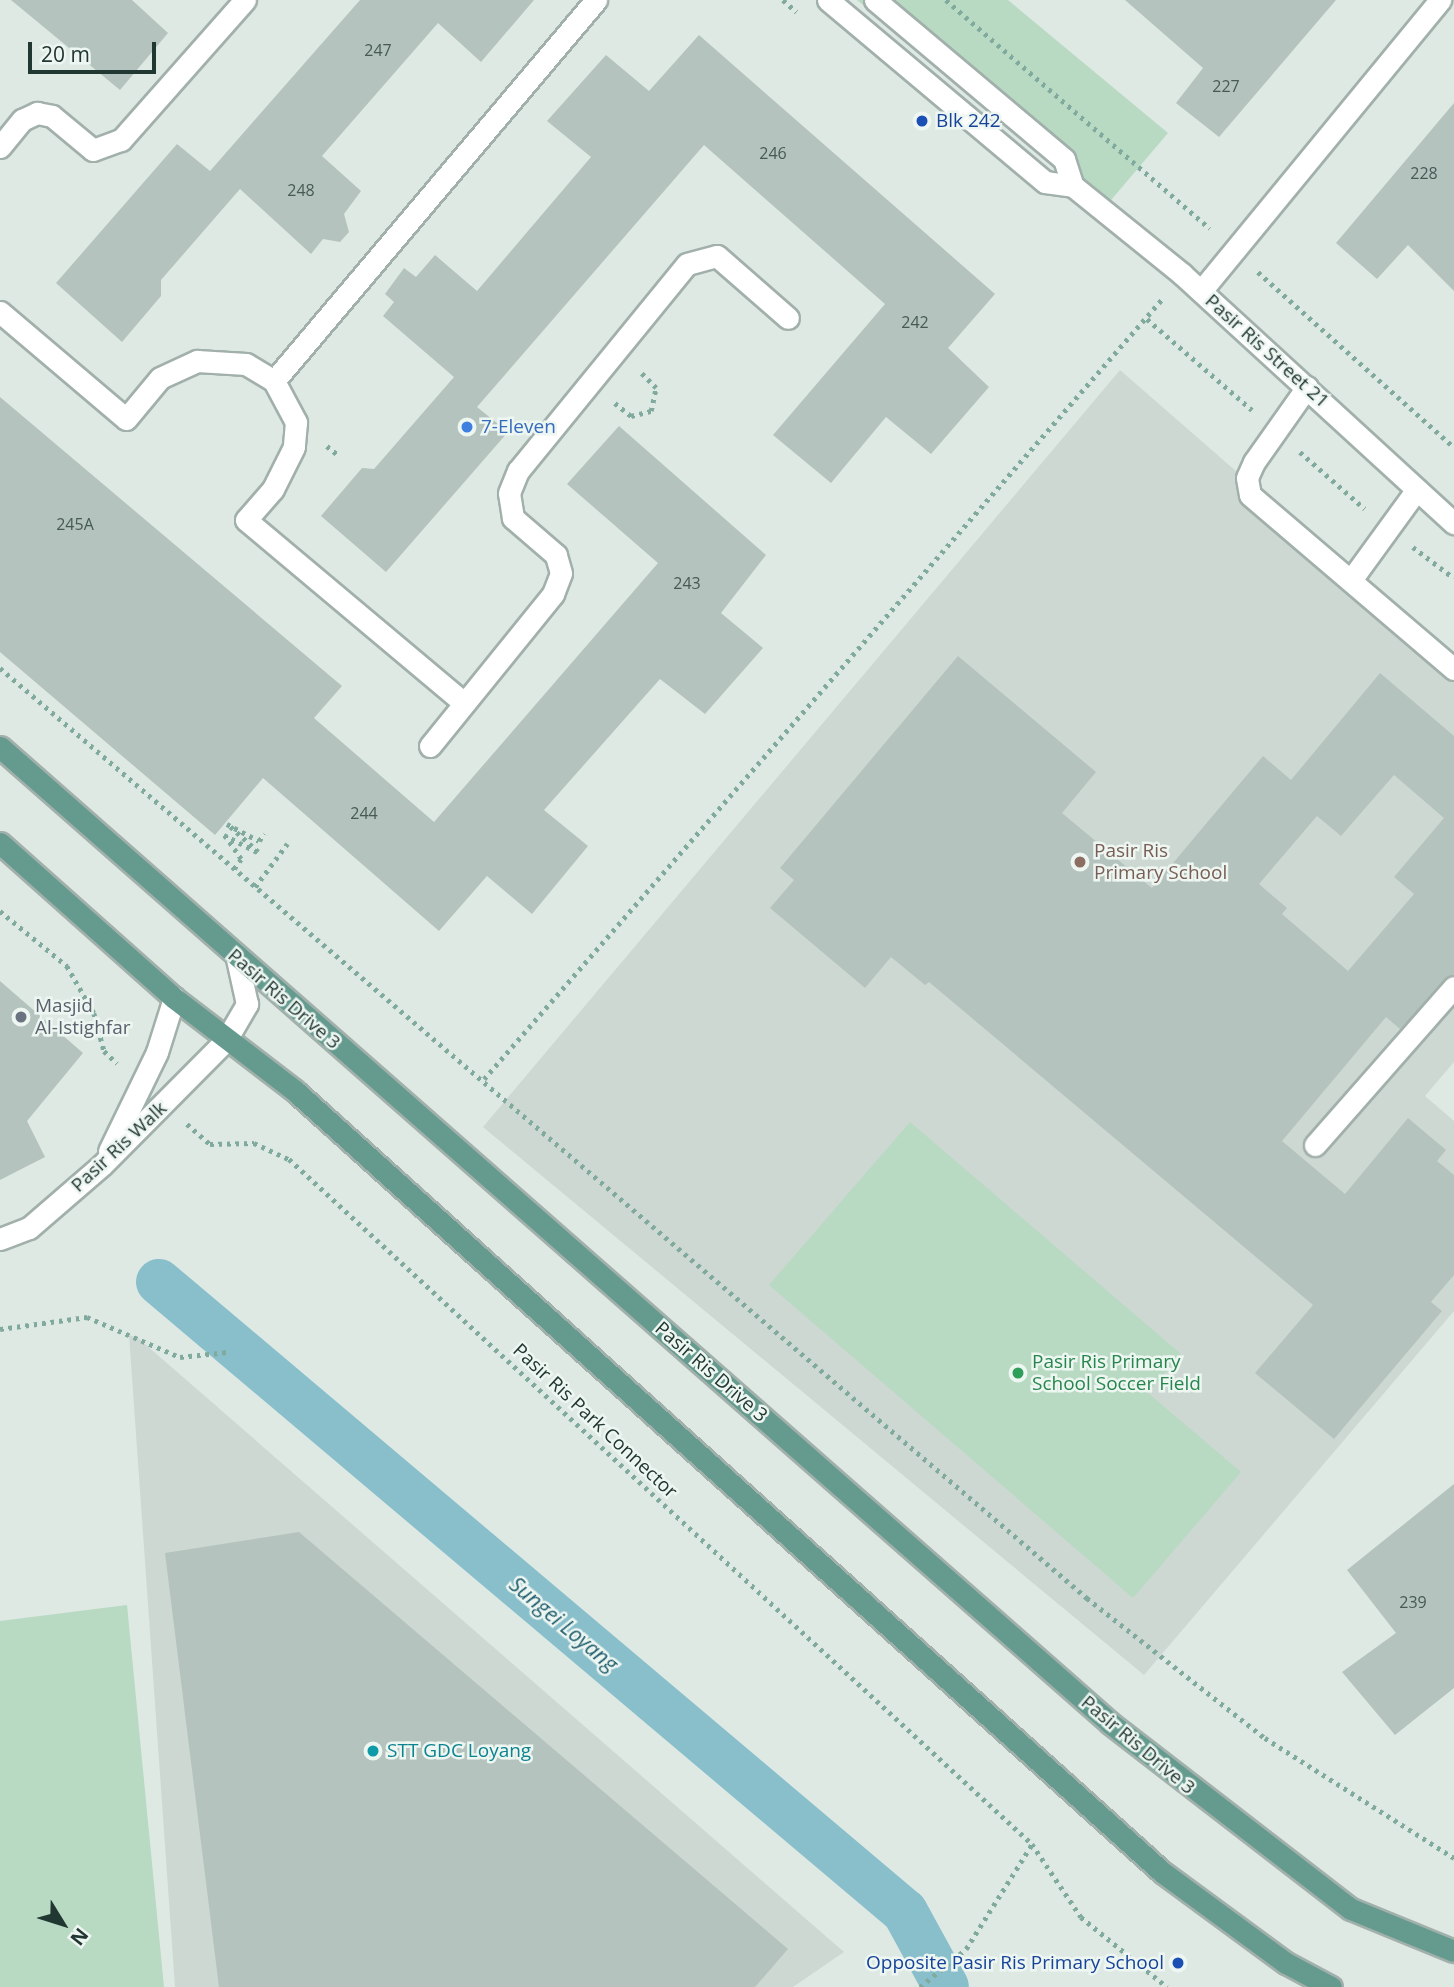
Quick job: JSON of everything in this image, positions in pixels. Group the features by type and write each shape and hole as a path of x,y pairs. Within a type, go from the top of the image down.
{"main road":[{"name":"Pasir Ris Drive 3","path":"0,747 237,959 1110,1723 1351,1909 1454,1951"},
{"path":"0,843 174,998 295,1091 1163,1872 1286,1963 1331,1987"}],"street":[{"path":"0,147 22,120 37,113 52,116 93,150 121,140 245,0"},
{"path":"274,382 596,0"},
{"name":"Pasir Ris Street 21","path":"828,0 1045,183 1073,186"},
{"name":"Pasir Ris Street 21","path":"875,0 1064,159 1073,186 1182,274 1454,523"},
{"path":"1201,291 1440,0"},
{"path":"430,746 553,594 561,573 556,555 513,518 509,494 518,471 687,264 703,255 717,256 788,318"},
{"path":"0,312 126,419 160,378 197,361 246,364 274,382 296,422 294,447 273,489 246,520 464,703"},
{"path":"1307,387 1254,462 1247,478 1250,495 1454,669"},
{"path":"1351,580 1417,489"},
{"name":"Pasir Ris Walk","path":"0,1239 29,1227 102,1165 165,1106 226,1040 247,1004 237,959"},
{"path":"1315,1145 1454,987"},
{"path":"102,1165 142,1086 174,998"}],"path":[{"path":"946,0 1234,250 1454,447"},
{"path":"484,1079 1182,274"},
{"path":"591,382 631,416 651,411 656,388 618,349"},
{"path":"0,668 1189,1681 1380,1816 1454,1858"},
{"path":"234,869 241,859 225,835 258,852 227,824 259,841 264,834"},
{"path":"255,887 288,844"},
{"path":"0,911 67,966 94,1013 104,1051 142,1086"},
{"name":"Pasir Ris Park Connector","path":"165,1106 210,1144 254,1143 289,1159 1032,1844 1081,1917 1167,1987"},
{"path":"0,1329 87,1317 180,1357 228,1352"},
{"path":"919,1987 966,1949 1032,1844"}],"shaded area":[{"name":"Pasir Ris Primary School","path":"1120,370 1454,661 1454,1062 1425,1096 1454,1121 1454,1311 1144,1675 483,1127"},
{"name":"STT GDC Loyang","path":"129,1335 138,1338 844,1952 793,1987 175,1987"}],"green space":[{"path":"857,0 1008,0 1168,133 1106,206"},
{"name":"Pasir Ris Primary School Soccer Field","path":"910,1122 1181,1354 1148,1393 1241,1472 1133,1598 769,1285"},
{"path":"127,1605 164,1987 0,1987 0,1621"}],"building":[{"path":"11,0 132,0 168,33 120,90"},
{"path":"360,0 534,0 481,62 438,23 322,156 361,191 344,214 349,232 340,242 323,239 311,254 240,189 161,280 161,296 122,342 56,283 177,144 210,171"},
{"path":"1125,0 1336,0 1219,137 1176,103 1203,68"},
{"path":"699,35 995,294 948,348 989,387 931,454 886,417 831,483 773,435 885,304 704,145 477,407 508,432 386,572 321,516 362,468 374,469 454,377 383,316 394,302 385,294 404,268 416,277 435,255 477,291 591,157 547,121 606,55 649,91"},
{"path":"1454,103 1454,291 1408,245 1377,279 1336,243"},
{"path":"0,397 342,686 314,718 434,822 658,563 567,484 619,426 766,555 721,613 763,648 705,714 660,679 544,810 588,846 532,914 487,876 439,931 263,778 215,835 0,652"},
{"path":"958,656 1096,772 1062,813 1152,888 1263,756 1291,780 1380,673 1454,736 1454,974 1400,1029 1386,1017 1282,1141 1345,1194 1408,1118 1446,1150 1437,1161 1454,1175 1454,1275 1431,1302 1442,1311 1334,1439 1255,1373 1313,1305 929,982 925,985 891,957 865,988 770,908 794,880 780,868","holes":["1394,775 1444,818 1394,877 1414,894 1348,971 1282,914 1287,908 1259,884 1317,816 1341,836"]},
{"name":"Masjid Al-Istighfar","path":"0,981 83,1053 27,1121 45,1157 0,1180"},
{"path":"1454,1484 1454,1688 1395,1735 1342,1672 1396,1633 1347,1570"},
{"name":"STT GDC Loyang","path":"299,1532 788,1949 755,1987 219,1987 165,1553"}],"waterway":[{"name":"Sungei Loyang","path":"159,1282 905,1912 946,1987"}],"place":[{"name":"Blk 242","path":"922,121"},
{"name":"7-Eleven","path":"467,427"},
{"name":"Pasir Ris Primary School","path":"1080,862"},
{"name":"Masjid Al-Istighfar","path":"21,1017"},
{"name":"Pasir Ris Primary School Soccer Field","path":"1018,1373"},
{"name":"STT GDC Loyang","path":"373,1751"},
{"name":"Opposite Pasir Ris Primary School","path":"1178,1963"}]}
